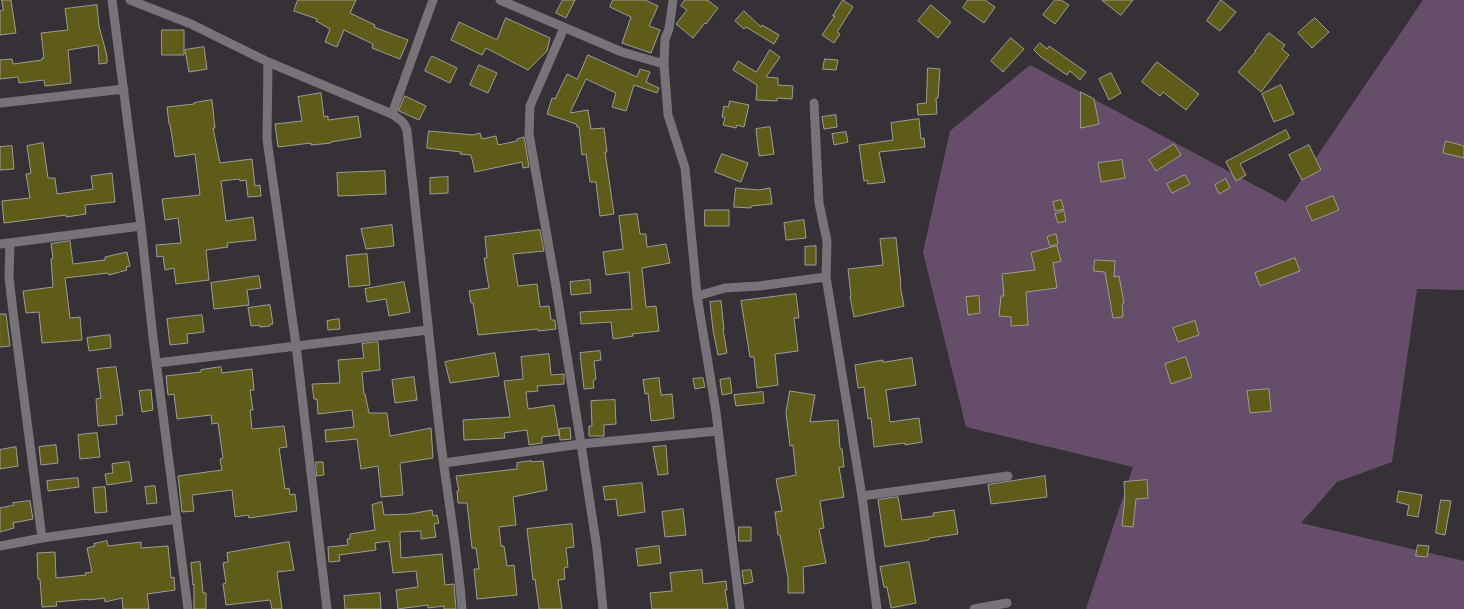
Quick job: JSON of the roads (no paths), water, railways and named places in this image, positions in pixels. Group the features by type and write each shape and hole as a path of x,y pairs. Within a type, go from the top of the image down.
{"street":[{"path":"112,0 188,609"},
{"path":"130,0 191,24 268,62 392,114 406,125 444,463 459,565 462,609"},
{"path":"392,114 433,0"},
{"path":"500,0 622,52 664,64"},
{"path":"674,0 669,29 665,39 664,64 668,115 685,168 697,296 718,431 740,609"},
{"path":"564,28 530,106 529,134 556,287 581,444 597,549 603,609"},
{"path":"268,62 267,139 296,345 327,609"},
{"path":"0,103 124,89"},
{"path":"814,104 819,203 827,241 826,277 862,496 877,609"},
{"path":"0,244 141,226"},
{"path":"10,243 9,277 42,538"},
{"path":"697,296 725,288 759,286 826,277"},
{"path":"157,363 428,330"},
{"path":"444,463 581,444 718,431"},
{"path":"862,496 1008,476"},
{"path":"0,546 42,538 177,519"},
{"path":"974,609 1007,603"}]}
